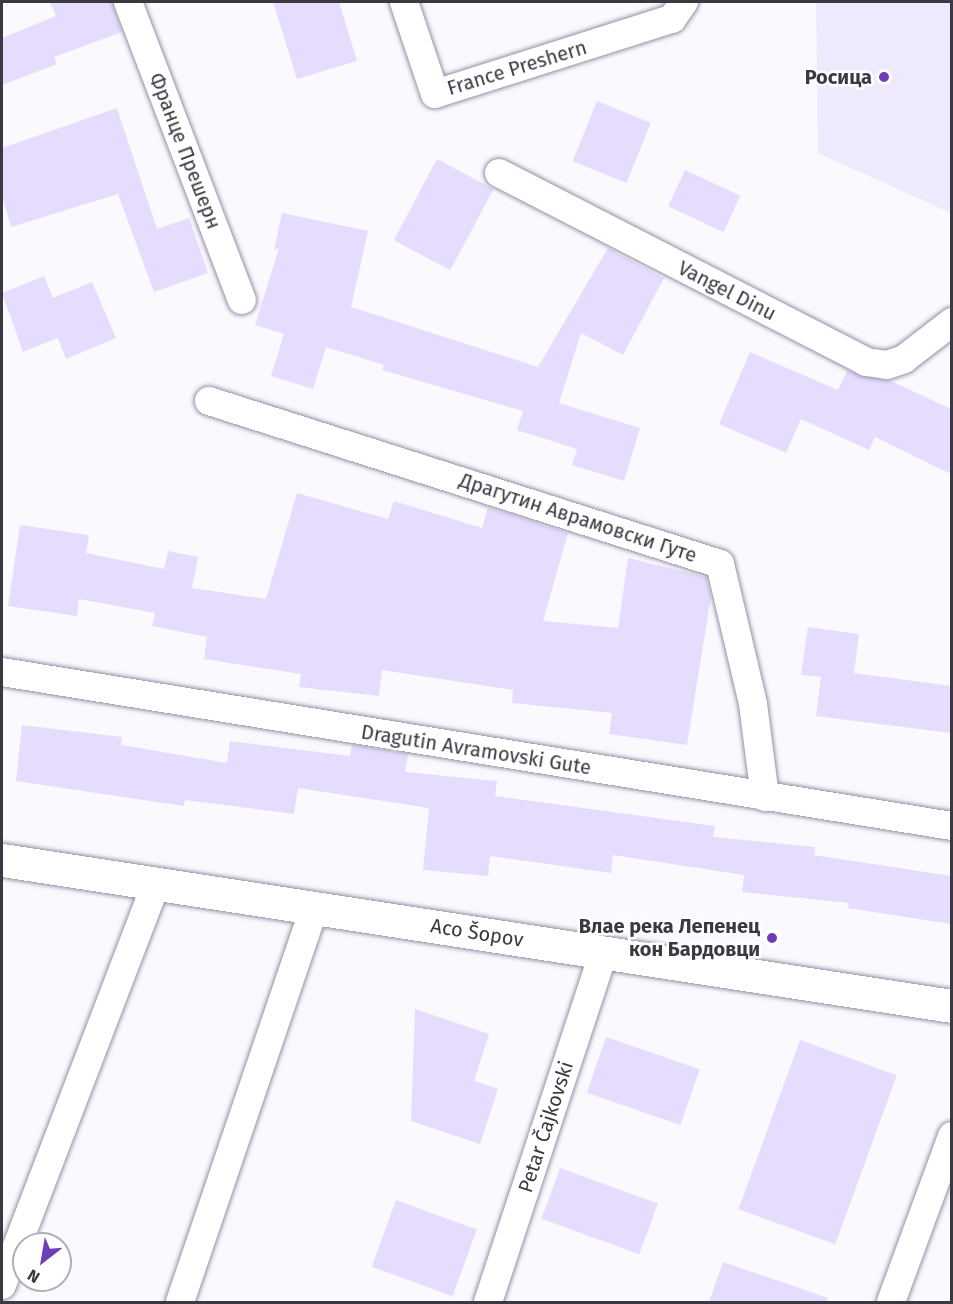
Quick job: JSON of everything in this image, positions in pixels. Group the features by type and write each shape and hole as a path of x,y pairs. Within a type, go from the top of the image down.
{"street":[{"name":"Франце Прешерн","path":"128,2 242,300"},
{"name":"France Preshern","path":"404,2 435,93 672,19 684,2"},
{"name":"Vangel Dinu","path":"499,173 866,362 887,365 904,359 951,322"},
{"name":"Драгутин Аврамовски Гуте","path":"209,401 720,564 753,704 765,797"},
{"name":"Dragutin Avramovski Gute","path":"2,672 951,826"},
{"name":"Aco Šopov","path":"2,860 951,1006"},
{"path":"2,1285 156,883"},
{"path":"180,1302 315,908"},
{"name":"Petar Čajkovski","path":"488,1302 604,952"},
{"path":"891,1302 951,1136"}],"shaded area":[{"name":"Росица","path":"816,2 951,2 951,213 818,153"}],"building":[{"path":"50,2 112,2 122,32 54,57 57,64 2,85 2,38 56,16"},
{"path":"273,2 339,2 357,61 297,79"},
{"path":"597,101 651,123 626,183 573,161"},
{"path":"117,108 157,229 189,218 208,273 154,292 118,194 11,227 2,196 2,148"},
{"path":"437,159 494,189 450,270 394,240"},
{"path":"685,170 740,196 723,232 668,206"},
{"path":"282,213 368,231 351,307 538,367 608,248 664,278 623,355 581,333 559,403 640,428 624,481 572,465 577,449 517,430 523,411 382,370 384,365 326,347 313,389 271,376 284,334 255,325 279,248 274,250"},
{"path":"44,276 53,298 92,282 116,338 66,359 58,338 23,352 2,293"},
{"path":"750,352 838,390 847,371 891,381 951,409 951,474 875,437 869,450 801,419 786,453 719,424"},
{"path":"297,493 388,519 394,501 482,528 488,507 568,533 543,621 618,628 628,558 706,577 711,596 687,745 609,734 612,713 512,703 513,690 382,670 379,696 299,687 301,674 204,659 207,637 152,626 155,613 79,599 77,616 8,606 20,525 89,535 86,553 164,569 168,551 198,557 192,588 266,599"},
{"path":"808,627 859,634 854,673 951,686 951,733 816,716 821,677 801,675"},
{"path":"22,725 122,737 121,745 227,763 230,741 350,756 352,745 408,754 405,772 497,781 495,796 715,826 713,837 815,847 814,855 951,876 951,924 848,908 849,903 742,892 744,875 613,855 611,873 490,856 488,876 423,870 429,808 298,788 294,814 185,800 184,806 16,781"},
{"path":"415,1009 489,1034 474,1081 498,1089 480,1144 411,1121"},
{"path":"606,1037 700,1069 680,1125 587,1093"},
{"path":"800,1040 897,1075 835,1244 738,1209"},
{"path":"560,1168 658,1204 639,1254 542,1219"},
{"path":"396,1200 477,1229 453,1296 372,1267"},
{"path":"723,1262 828,1298 827,1302 709,1302"}],"place":[{"name":"Росица","path":"884,77"},
{"name":"Влае река Лепенец кон Бардовци","path":"772,938"}]}
